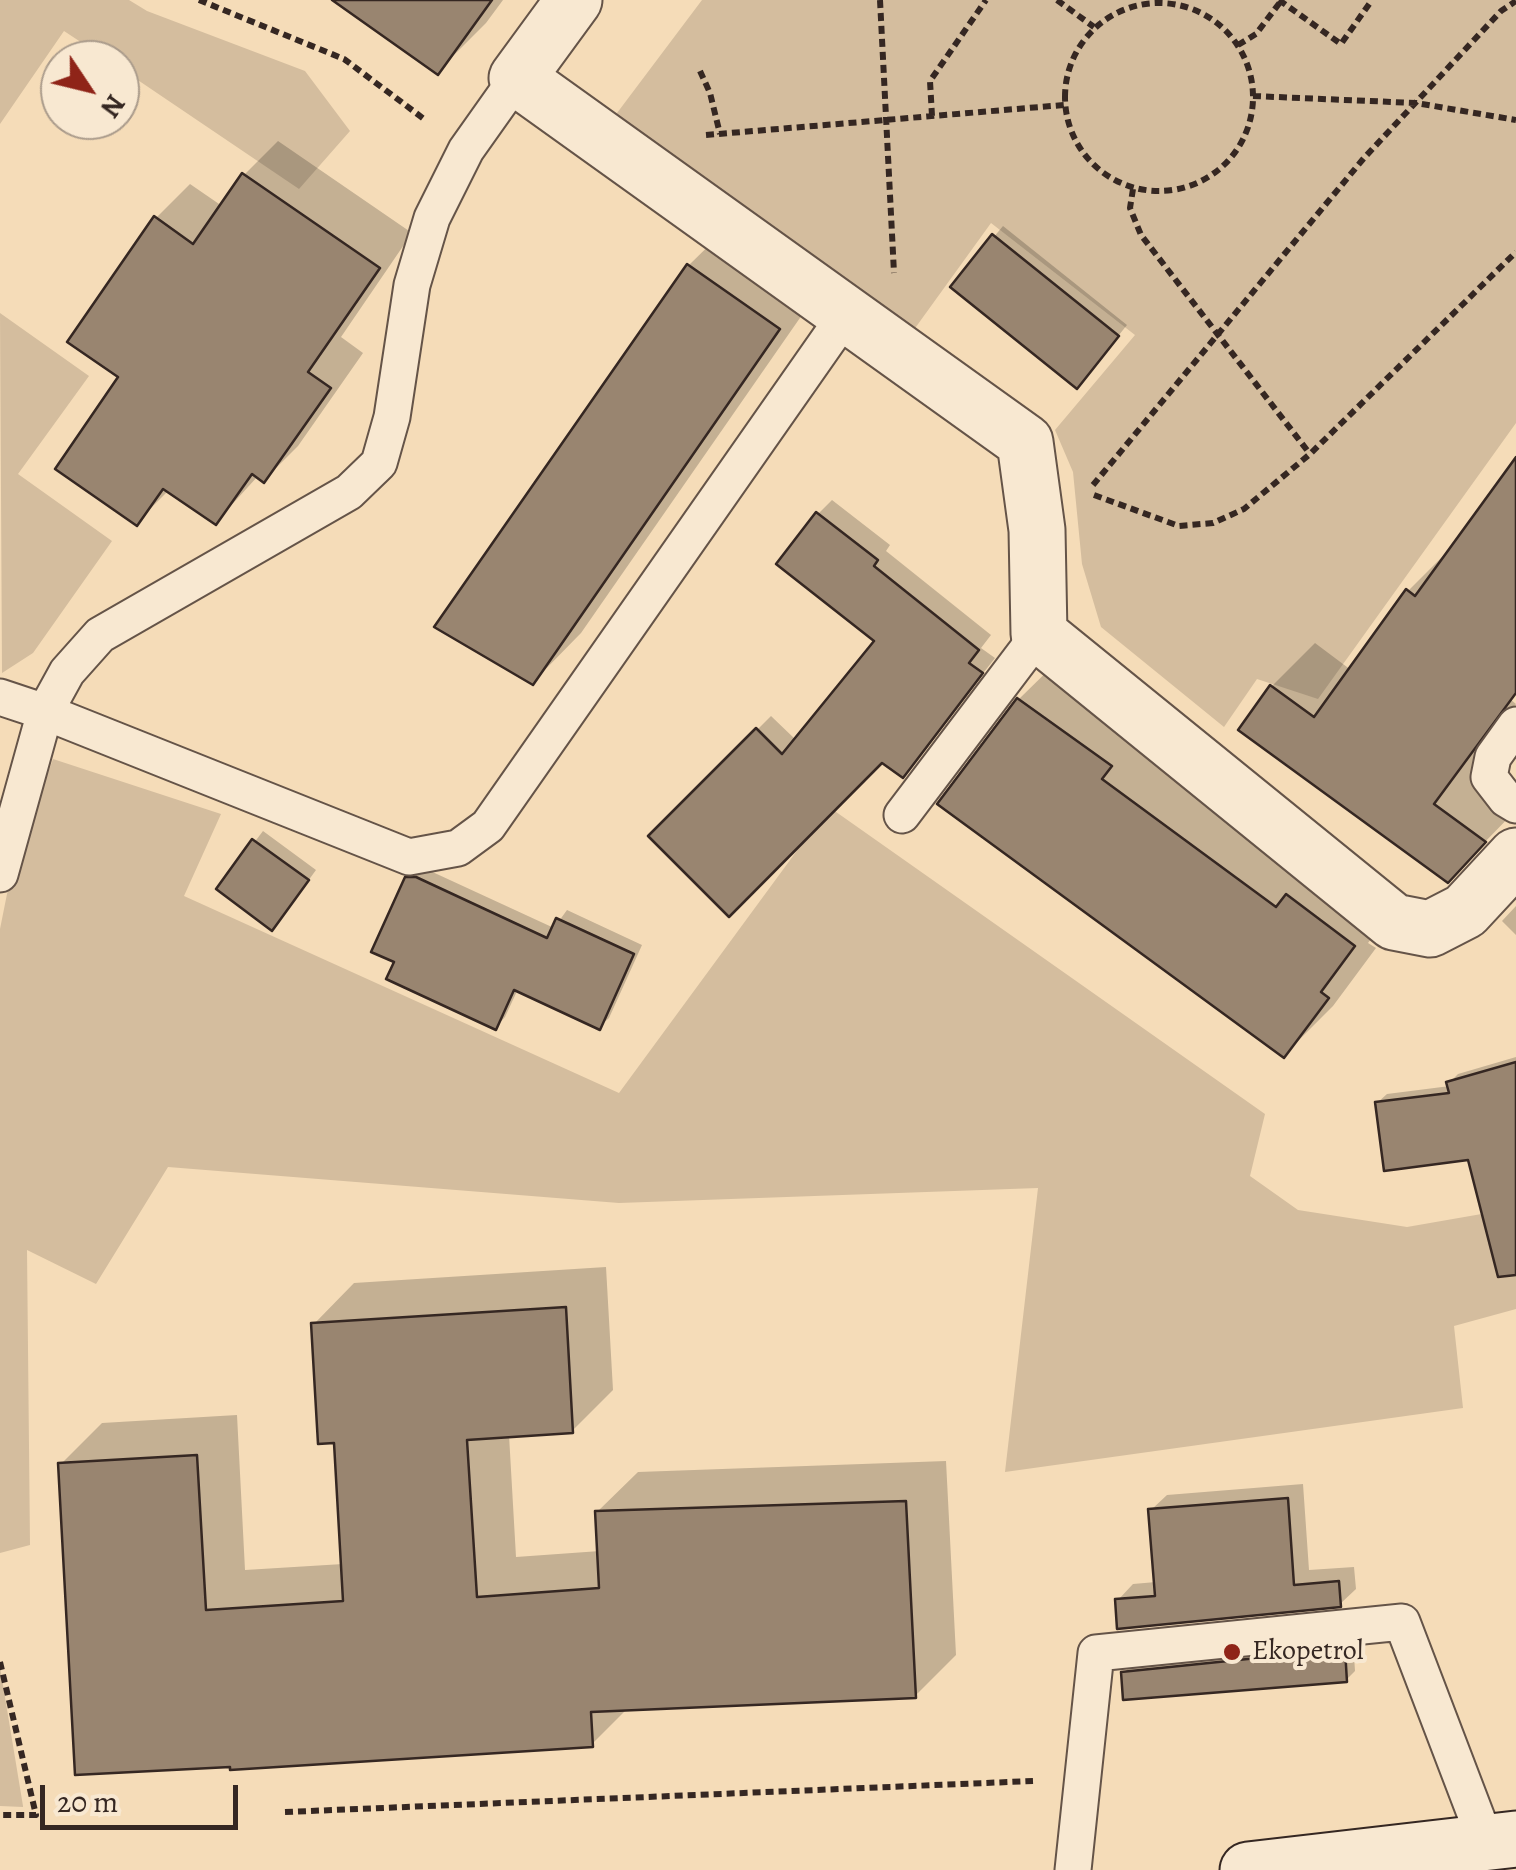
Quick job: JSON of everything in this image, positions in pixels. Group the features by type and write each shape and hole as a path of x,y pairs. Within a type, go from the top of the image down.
{"street":[{"path":"574,0 517,78 1025,442 1037,530 1039,634 1394,922 1430,929 1464,911 1516,856"},
{"path":"1248,1870 1501,1841"}],"lane":[{"path":"0,874 45,712 67,672 100,636 349,492 380,463 392,417 412,285 432,218 466,150 517,78"},
{"path":"0,697 409,857 458,848 488,826 847,313"},
{"path":"902,815 1039,634"},
{"path":"1516,725 1492,757 1489,777 1506,799 1516,805"},
{"path":"1073,1870 1096,1652 1402,1622 1501,1841"}],"path":[{"path":"199,0 344,59 466,150"},
{"path":"880,0 898,349"},
{"path":"932,116 930,81 986,0"},
{"path":"1056,0 1094,27"},
{"path":"1238,45 1256,34 1280,1 1341,44 1372,0"},
{"path":"1516,1 1501,12 1364,158 1087,493 1179,526 1213,524 1244,509 1310,454 1516,252"},
{"path":"1154,2 1186,6 1216,21 1238,45 1251,75 1254,108 1244,139 1225,166 1197,184 1166,192 1133,189 1107,177 1085,158 1070,134 1064,105 1066,76 1077,50 1094,27 1122,10 1154,2"},
{"path":"700,71 720,134"},
{"path":"1252,96 1416,102 1516,120"},
{"path":"702,136 1064,105"},
{"path":"1133,189 1130,208 1141,235 1310,454"},
{"path":"0,1662 36,1814 0,1814"},
{"path":"286,1812 1082,1779"}],"shaded area":[{"path":"0,0 129,0 147,11 305,71 350,131 299,189 140,82 140,40 78,40 64,31 58,40 40,40 40,66 0,124"},
{"path":"702,0 1516,0 1516,423 1318,699 1257,679 1224,727 1101,627 1082,564 1073,472 1055,430 1135,335 991,223 913,331 608,125"},
{"path":"0,313 89,376 18,474 112,541 33,653 2,673"},
{"path":"53,759 221,814 184,896 619,1093 829,807 1265,1114 1250,1176 1298,1210 1407,1227 1516,1208 1516,1309 1454,1326 1463,1408 1005,1472 1038,1188 619,1203 168,1167 96,1284 27,1250 30,1545 0,1553 0,929 11,874"},
{"path":"0,1667 23,1806 23,1807 0,1806"}],"building":[{"path":"332,0 492,0 438,75"},
{"path":"242,173 380,268 308,372 331,388 264,483 252,474 216,525 163,489 137,526 55,469 118,377 67,342 154,216 193,244"},
{"path":"992,234 1119,336 1077,389 950,287"},
{"path":"687,264 780,329 533,685 434,627"},
{"path":"1516,457 1516,693 1434,804 1486,842 1448,883 1238,730 1270,685 1314,717 1406,589 1415,596"},
{"path":"816,512 878,560 874,566 979,650 969,663 983,673 903,778 882,763 729,917 648,836 756,728 782,754 874,641 776,564"},
{"path":"1017,698 1112,766 1102,779 1276,907 1286,894 1355,946 1321,992 1329,998 1284,1058 937,804"},
{"path":"252,839 309,880 272,931 216,889"},
{"path":"405,877 416,877 547,938 556,918 634,954 600,1030 514,990 496,1030 386,979 394,962 371,952"},
{"path":"1516,1062 1516,1275 1498,1277 1468,1160 1384,1171 1375,1102 1449,1093 1446,1082"},
{"path":"566,1307 573,1433 467,1440 477,1597 599,1588 595,1511 906,1501 916,1698 591,1712 593,1747 230,1770 75,1775 58,1463 197,1455 206,1610 343,1601 334,1443 318,1444 311,1323"},
{"path":"1288,1498 1294,1585 1339,1581 1341,1607 1117,1629 1115,1599 1155,1596 1148,1509"},
{"path":"1345,1649 1347,1682 1123,1700 1121,1672"}],"place":[{"name":"Ekopetrol","path":"1232,1652"}]}
